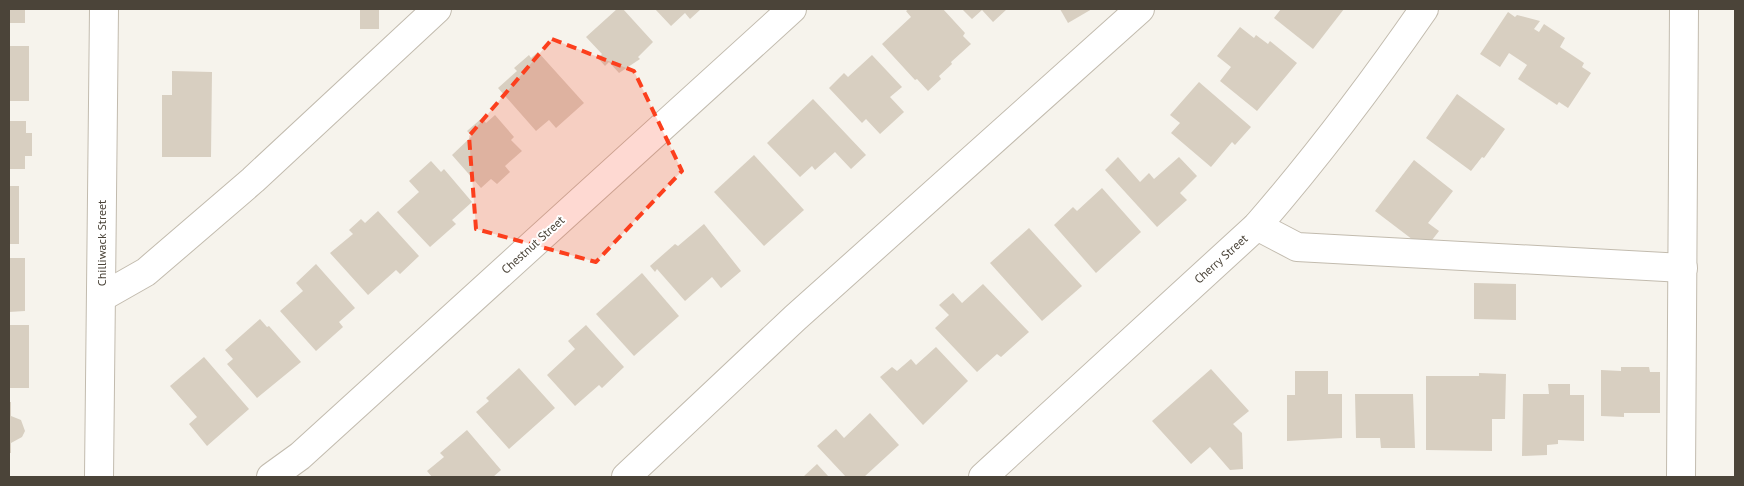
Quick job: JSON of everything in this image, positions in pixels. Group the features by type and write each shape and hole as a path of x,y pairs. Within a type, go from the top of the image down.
{"street":[{"name":"Chilliwack Street","path":"99,477 104,9"},
{"path":"102,297 146,272 253,180 437,9"},
{"name":"Chestnut Street","path":"271,477 300,456 792,9"},
{"path":"626,477 795,318 1140,9"},
{"name":"Cherry Street","path":"983,477 1257,226 1288,191 1384,66 1424,9"},
{"path":"1682,477 1684,9"},
{"path":"1257,226 1297,247 1683,268"}],"highlighted area":[{"path":"552,39 634,71 682,171 596,262 476,229 469,136"}],"building":[{"path":"9,9 25,9 25,23 9,23"},
{"path":"360,9 379,9 379,29 360,29"},
{"path":"617,9 623,9 653,42 638,57 640,59 619,73 609,62 605,66 598,58 602,54 586,37"},
{"path":"655,9 701,9 690,19 685,13 671,26"},
{"path":"909,9 943,9 965,33 963,36 971,44 951,62 952,64 939,76 941,79 928,91 917,79 915,80 882,44 911,17 906,11"},
{"path":"962,9 1007,9 993,22 982,10 972,19"},
{"path":"1060,9 1092,9 1068,23"},
{"path":"1281,9 1344,9 1313,49 1274,18"},
{"path":"1508,12 1515,17 1517,15 1540,21 1534,29 1539,32 1544,24 1565,38 1560,47 1584,63 1582,67 1591,73 1568,108 1559,102 1557,105 1518,79 1527,65 1509,53 1500,67 1480,54"},
{"path":"1240,27 1254,38 1256,35 1268,44 1270,41 1297,63 1257,111 1220,81 1231,67 1217,56"},
{"path":"9,46 29,46 29,101 9,101"},
{"path":"538,52 584,103 556,128 549,120 536,131 498,88 517,71 514,68 529,55 531,58"},
{"path":"872,55 902,87 890,97 904,112 880,134 866,119 862,123 829,88 844,73 848,77"},
{"path":"172,71 212,72 211,157 162,157 162,95 172,95"},
{"path":"1199,82 1251,127 1235,145 1232,142 1211,167 1171,133 1180,123 1170,115"},
{"path":"1457,94 1505,129 1484,158 1482,157 1471,171 1426,138"},
{"path":"813,99 866,155 851,169 835,152 815,170 812,166 800,177 767,143"},
{"path":"495,115 514,137 511,140 522,151 505,166 510,172 497,184 491,179 481,188 452,155 472,136 467,131 482,118 486,123"},
{"path":"9,121 26,121 26,133 32,133 32,156 25,156 25,169 9,169"},
{"path":"754,155 804,210 764,246 714,192"},
{"path":"1118,157 1140,182 1149,173 1154,179 1179,157 1197,176 1180,193 1187,200 1157,227 1105,170"},
{"path":"1414,160 1453,191 1428,223 1439,231 1425,249 1375,211"},
{"path":"431,161 441,172 444,169 472,202 452,220 456,224 430,247 397,212 419,192 409,181"},
{"path":"9,186 19,186 19,244 9,244"},
{"path":"1102,188 1141,232 1096,273 1054,225 1073,207 1077,211"},
{"path":"378,211 419,256 400,274 396,270 368,295 330,253 353,234 349,230 361,219 365,223"},
{"path":"704,224 741,271 721,288 712,277 685,301 657,269 655,272 650,266 675,244 678,246"},
{"path":"1029,228 1082,286 1042,321 990,263"},
{"path":"9,258 25,258 25,311 9,312"},
{"path":"316,264 355,308 339,322 343,327 316,351 280,311 303,291 296,283"},
{"path":"642,273 679,316 634,356 596,314"},
{"path":"1474,283 1516,284 1516,320 1474,319"},
{"path":"983,284 1029,332 1001,357 997,354 977,372 935,328 949,315 939,305 953,293 962,303"},
{"path":"260,319 267,327 269,326 301,362 257,398 227,364 233,359 225,350"},
{"path":"9,325 29,325 29,388 9,388"},
{"path":"586,325 624,367 602,388 599,385 575,406 547,375 575,349 568,341"},
{"path":"936,347 968,381 923,425 880,377 892,367 897,371 911,359 916,365"},
{"path":"204,357 249,409 207,446 189,424 197,417 170,386"},
{"path":"1621,367 1649,367 1650,372 1660,372 1660,413 1624,413 1624,417 1601,416 1601,370 1621,371"},
{"path":"519,368 555,408 509,449 476,412 489,401 486,398"},
{"path":"1211,369 1249,411 1233,424 1242,433 1243,469 1230,470 1210,447 1191,464 1152,421"},
{"path":"1295,371 1328,371 1328,394 1342,394 1342,438 1287,441 1287,395 1295,395"},
{"path":"1479,373 1506,374 1505,419 1492,419 1492,451 1426,450 1426,376 1479,376"},
{"path":"1548,384 1570,384 1570,395 1584,395 1584,441 1558,440 1558,444 1547,445 1547,455 1522,456 1523,394 1549,394"},
{"path":"1355,394 1413,394 1415,448 1381,448 1380,438 1356,438"},
{"path":"9,402 11,402 11,416 21,420 25,431 22,437 11,443 11,453 9,453"},
{"path":"870,413 899,445 864,477 846,477 817,446 836,429 844,438"},
{"path":"467,430 501,470 493,477 432,477 427,471 444,457 440,453"},
{"path":"817,464 829,477 803,477"}]}
